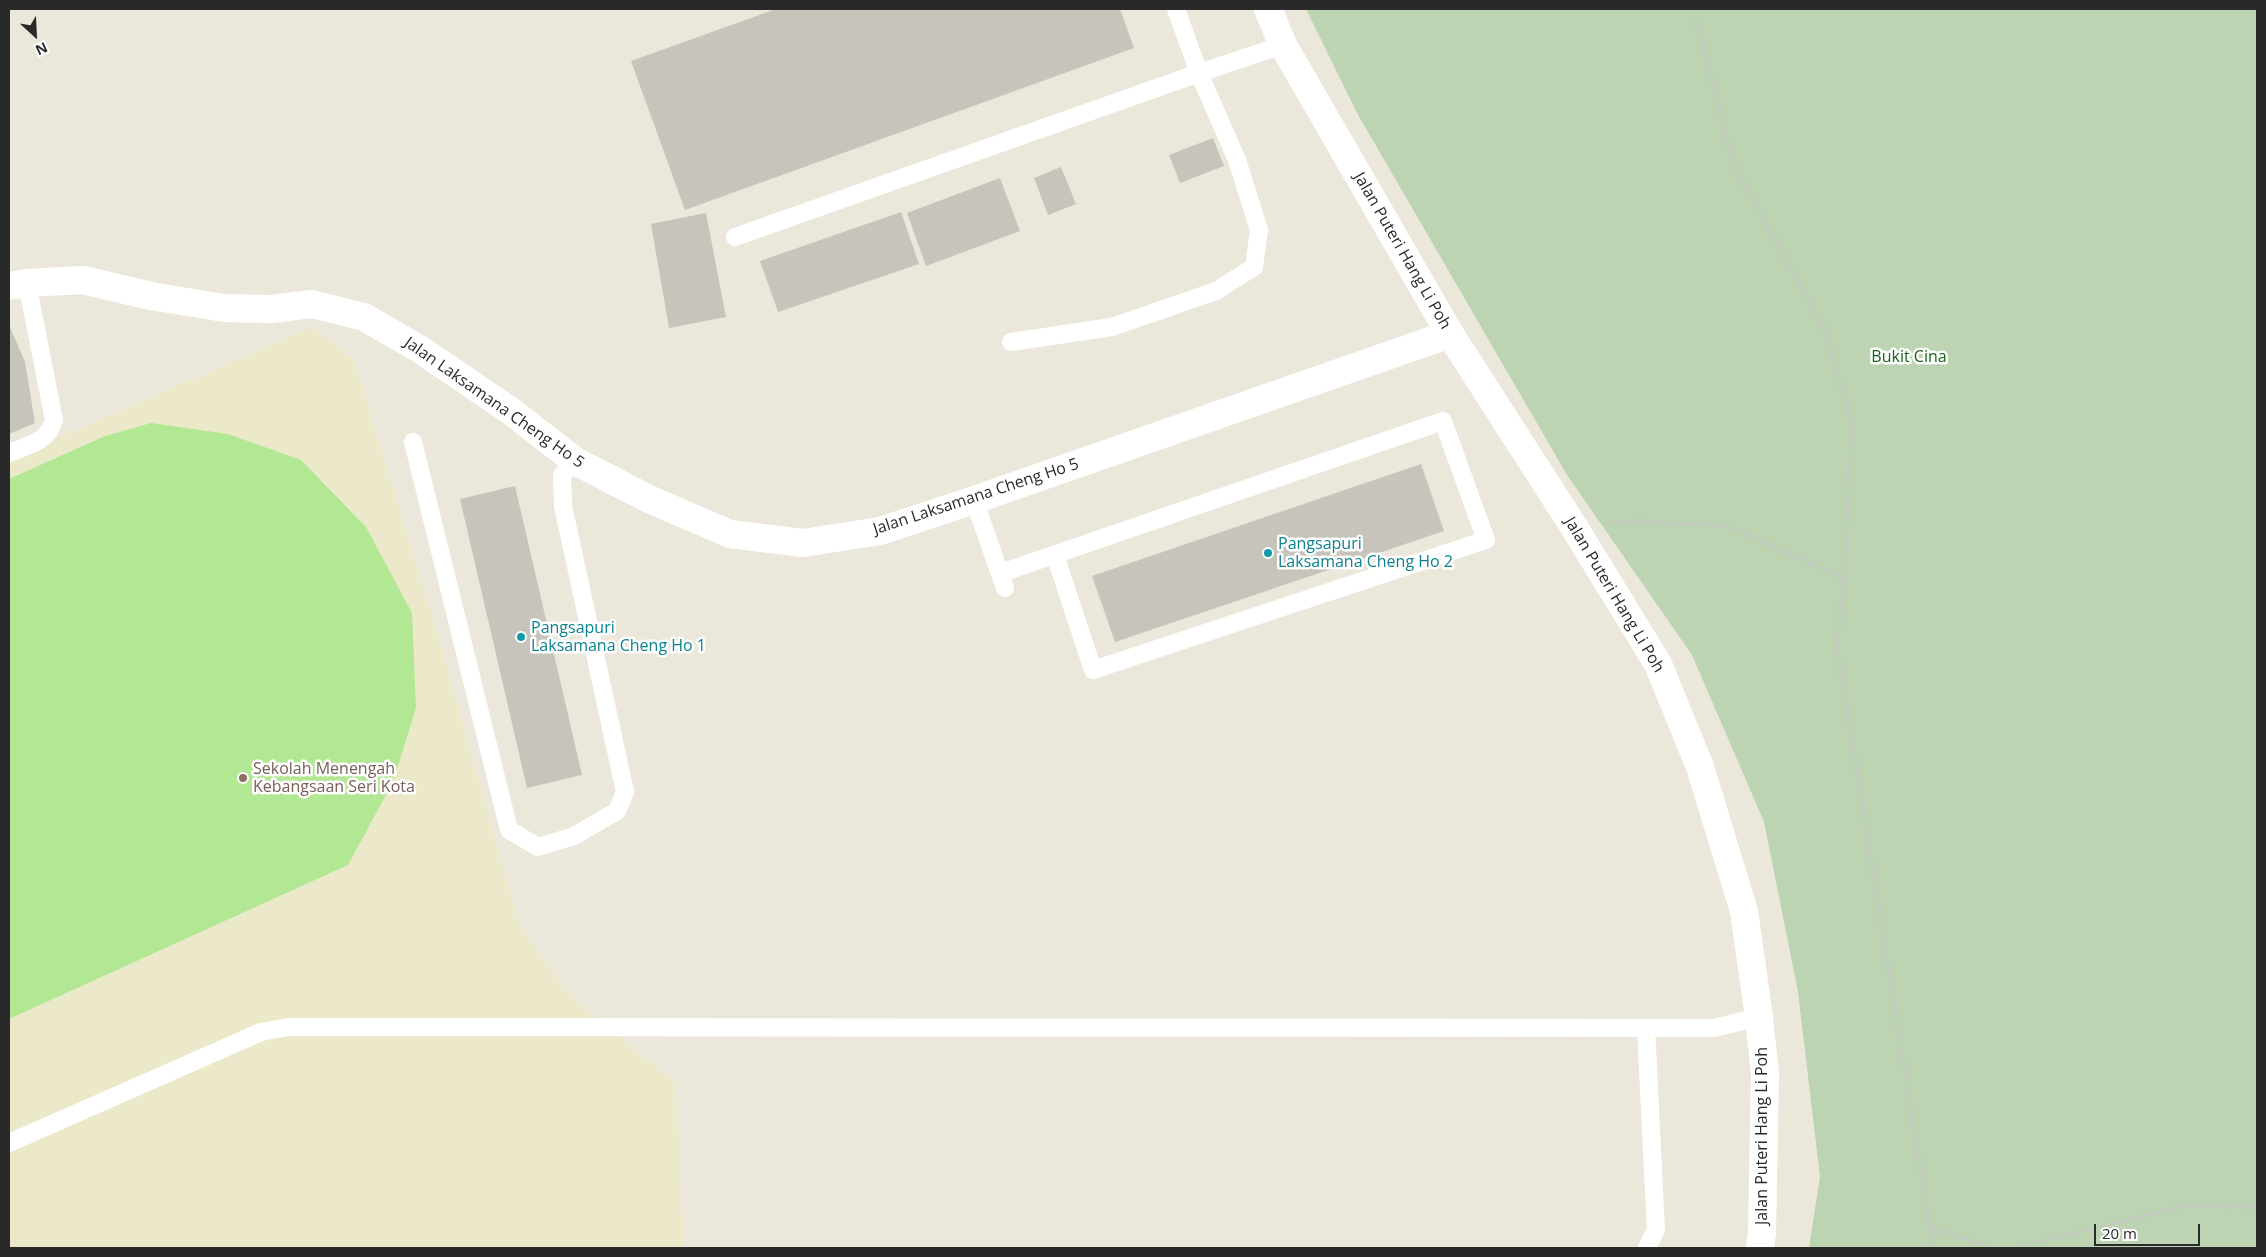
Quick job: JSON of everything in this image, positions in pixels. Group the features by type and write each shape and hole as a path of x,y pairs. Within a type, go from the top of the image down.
{"street":[{"name":"Jalan Puteri Hang Li Poh","path":"1268,9 1283,45 1450,334 1574,527 1658,664 1700,767 1744,911 1759,1017 1765,1074 1762,1233 1760,1248"},
{"name":"Jalan Laksamana Cheng Ho 5","path":"18,284 83,280 151,296 224,308 271,309 312,304 364,316 421,350 512,412 575,461 649,499 730,534 803,542 880,530 974,500 1450,334"}],"lane":[{"path":"1011,342 1112,327 1216,291 1254,267 1259,230 1237,160 1199,73 1176,9"},
{"path":"735,237 1283,45"},
{"path":"9,453 42,439 51,431 54,420 18,284"},
{"path":"974,500 1003,580 1055,555 1443,422 1486,540 1093,670 1055,555"},
{"path":"414,442 509,830 538,847 574,836 617,811 625,792 563,506 562,475 575,461"},
{"path":"9,1143 261,1032 289,1027 1714,1028 1759,1017"},
{"path":"1646,1028 1656,1230 1647,1248"}],"path":[{"path":"1692,9 1705,51 1733,164 1822,326 1852,421 1844,579 1837,647 1934,1248"},
{"path":"1574,527 1634,521 1728,526 1844,579"},
{"path":"2012,1248 2183,1206 2257,1207"},
{"path":"1932,1228 1992,1248"}],"shaded area":[{"name":"Sekolah Menengah Kebangsaan Seri Kota","path":"313,327 354,360 436,629 520,927 572,998 676,1084 684,1248 9,1248 9,459"}],"green space":[{"name":"Bukit Cina","path":"1306,9 2257,9 2257,1248 1809,1248 1820,1177 1798,992 1764,822 1692,655 1567,475 1357,113"},
{"path":"151,423 228,434 301,460 366,527 412,613 416,708 393,782 348,865 9,1019 9,479 105,436"}],"building":[{"path":"776,9 1120,9 1134,48 685,210 631,61"},
{"path":"1213,138 1224,166 1180,183 1169,155"},
{"path":"1061,167 1076,204 1048,215 1034,178"},
{"path":"1000,178 1020,231 926,266 907,213"},
{"path":"901,212 919,264 778,312 760,261"},
{"path":"706,213 726,317 669,328 651,224"},
{"path":"9,325 25,362 35,423 9,434"},
{"name":"Pangsapuri Laksamana Cheng Ho 2","path":"1421,464 1444,531 1115,642 1092,576"},
{"name":"Pangsapuri Laksamana Cheng Ho 1","path":"515,486 582,775 527,788 460,499"}],"place":[{"name":"Pangsapuri Laksamana Cheng Ho 2","path":"1268,553"},
{"name":"Pangsapuri Laksamana Cheng Ho 1","path":"521,637"},
{"name":"Sekolah Menengah Kebangsaan Seri Kota","path":"243,778"}]}
